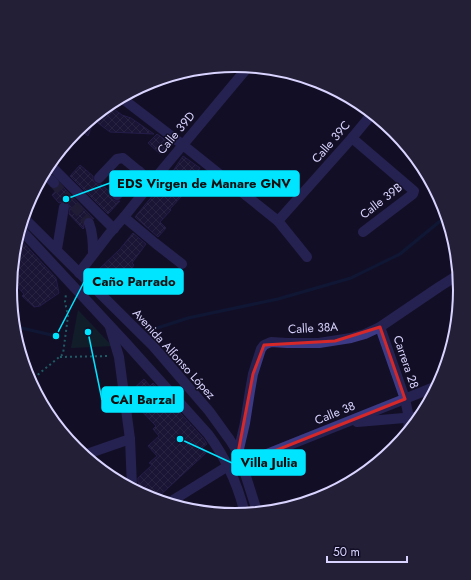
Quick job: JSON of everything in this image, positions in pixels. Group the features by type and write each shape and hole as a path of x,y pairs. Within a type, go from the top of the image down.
{"street":[{"name":"Calle 39D","path":"79,273 152,182 244,72"},
{"path":"126,101 278,221 307,257"},
{"name":"Calle 39C","path":"278,221 369,117"},
{"name":"Calle 39B","path":"352,138 413,190 412,194 362,232"},
{"path":"99,178 117,158 123,158 152,182"},
{"path":"54,169 114,229"},
{"path":"117,195 139,171"},
{"path":"57,250 64,207"},
{"path":"124,217 154,243 182,264"},
{"name":"Avenida Alfonso López","path":"28,222 153,346 209,411 238,453 256,508"},
{"path":"89,223 92,231 93,254"},
{"path":"24,233 208,434 222,453 237,488 243,508"},
{"name":"Calle 38A","path":"238,453 245,423 252,380 260,349 264,345 271,342 303,344 351,338 380,327 454,277"},
{"path":"109,325 118,357 130,439 132,482"},
{"name":"Carrera 28","path":"380,327 413,417"},
{"name":"Calle 38","path":"242,464 430,389"},
{"path":"347,422 412,418"},
{"path":"90,453 130,439"},
{"path":"174,500 228,466"}],"path":[{"path":"35,377 63,354 68,316 66,302 68,281"},
{"path":"58,357 118,357"}],"highlighted area":[{"path":"380,327 405,399 242,464 238,453 253,374 264,345 335,341"}],"green space":[{"path":"78,310 112,346 71,348"}],"building":[{"path":"113,109 122,115 131,118 154,134 110,132 96,122"},
{"path":"92,125 88,136 84,133"},
{"path":"157,134 170,143 160,154 148,143"},
{"path":"183,156 200,168 190,183 191,186 160,222 166,228 158,237 135,217 173,171"},
{"path":"80,165 93,176 95,183 101,184 111,193 112,199 115,201 120,201 108,214 70,176"},
{"path":"61,185 94,219 90,217 84,219 83,229 69,214 70,208 68,202 65,201 59,203 52,195"},
{"path":"133,233 146,244 132,263 134,265 122,282 100,280 93,275 120,249"},
{"path":"22,241 56,278 59,293 40,306 34,307 22,296 24,294 17,286"},
{"path":"144,379 150,386 153,383 207,444 202,448 207,452 160,495 138,485 140,483 138,482 138,478 152,465 149,463 157,456 148,446 159,436 153,429 156,426 133,402 137,398 131,391"}],"waterway":[{"path":"148,331 188,318 278,299 351,278 400,254 442,221"},
{"path":"20,328 56,336"}],"tunnel":[{"path":"54,183 89,223"}],"place":[{"name":"EDS Virgen de Manare GNV","path":"66,199"},
{"name":"CAI Barzal","path":"88,332"},
{"name":"Caño Parrado","path":"56,336"},
{"name":"Villa Julia","path":"180,439"}]}
